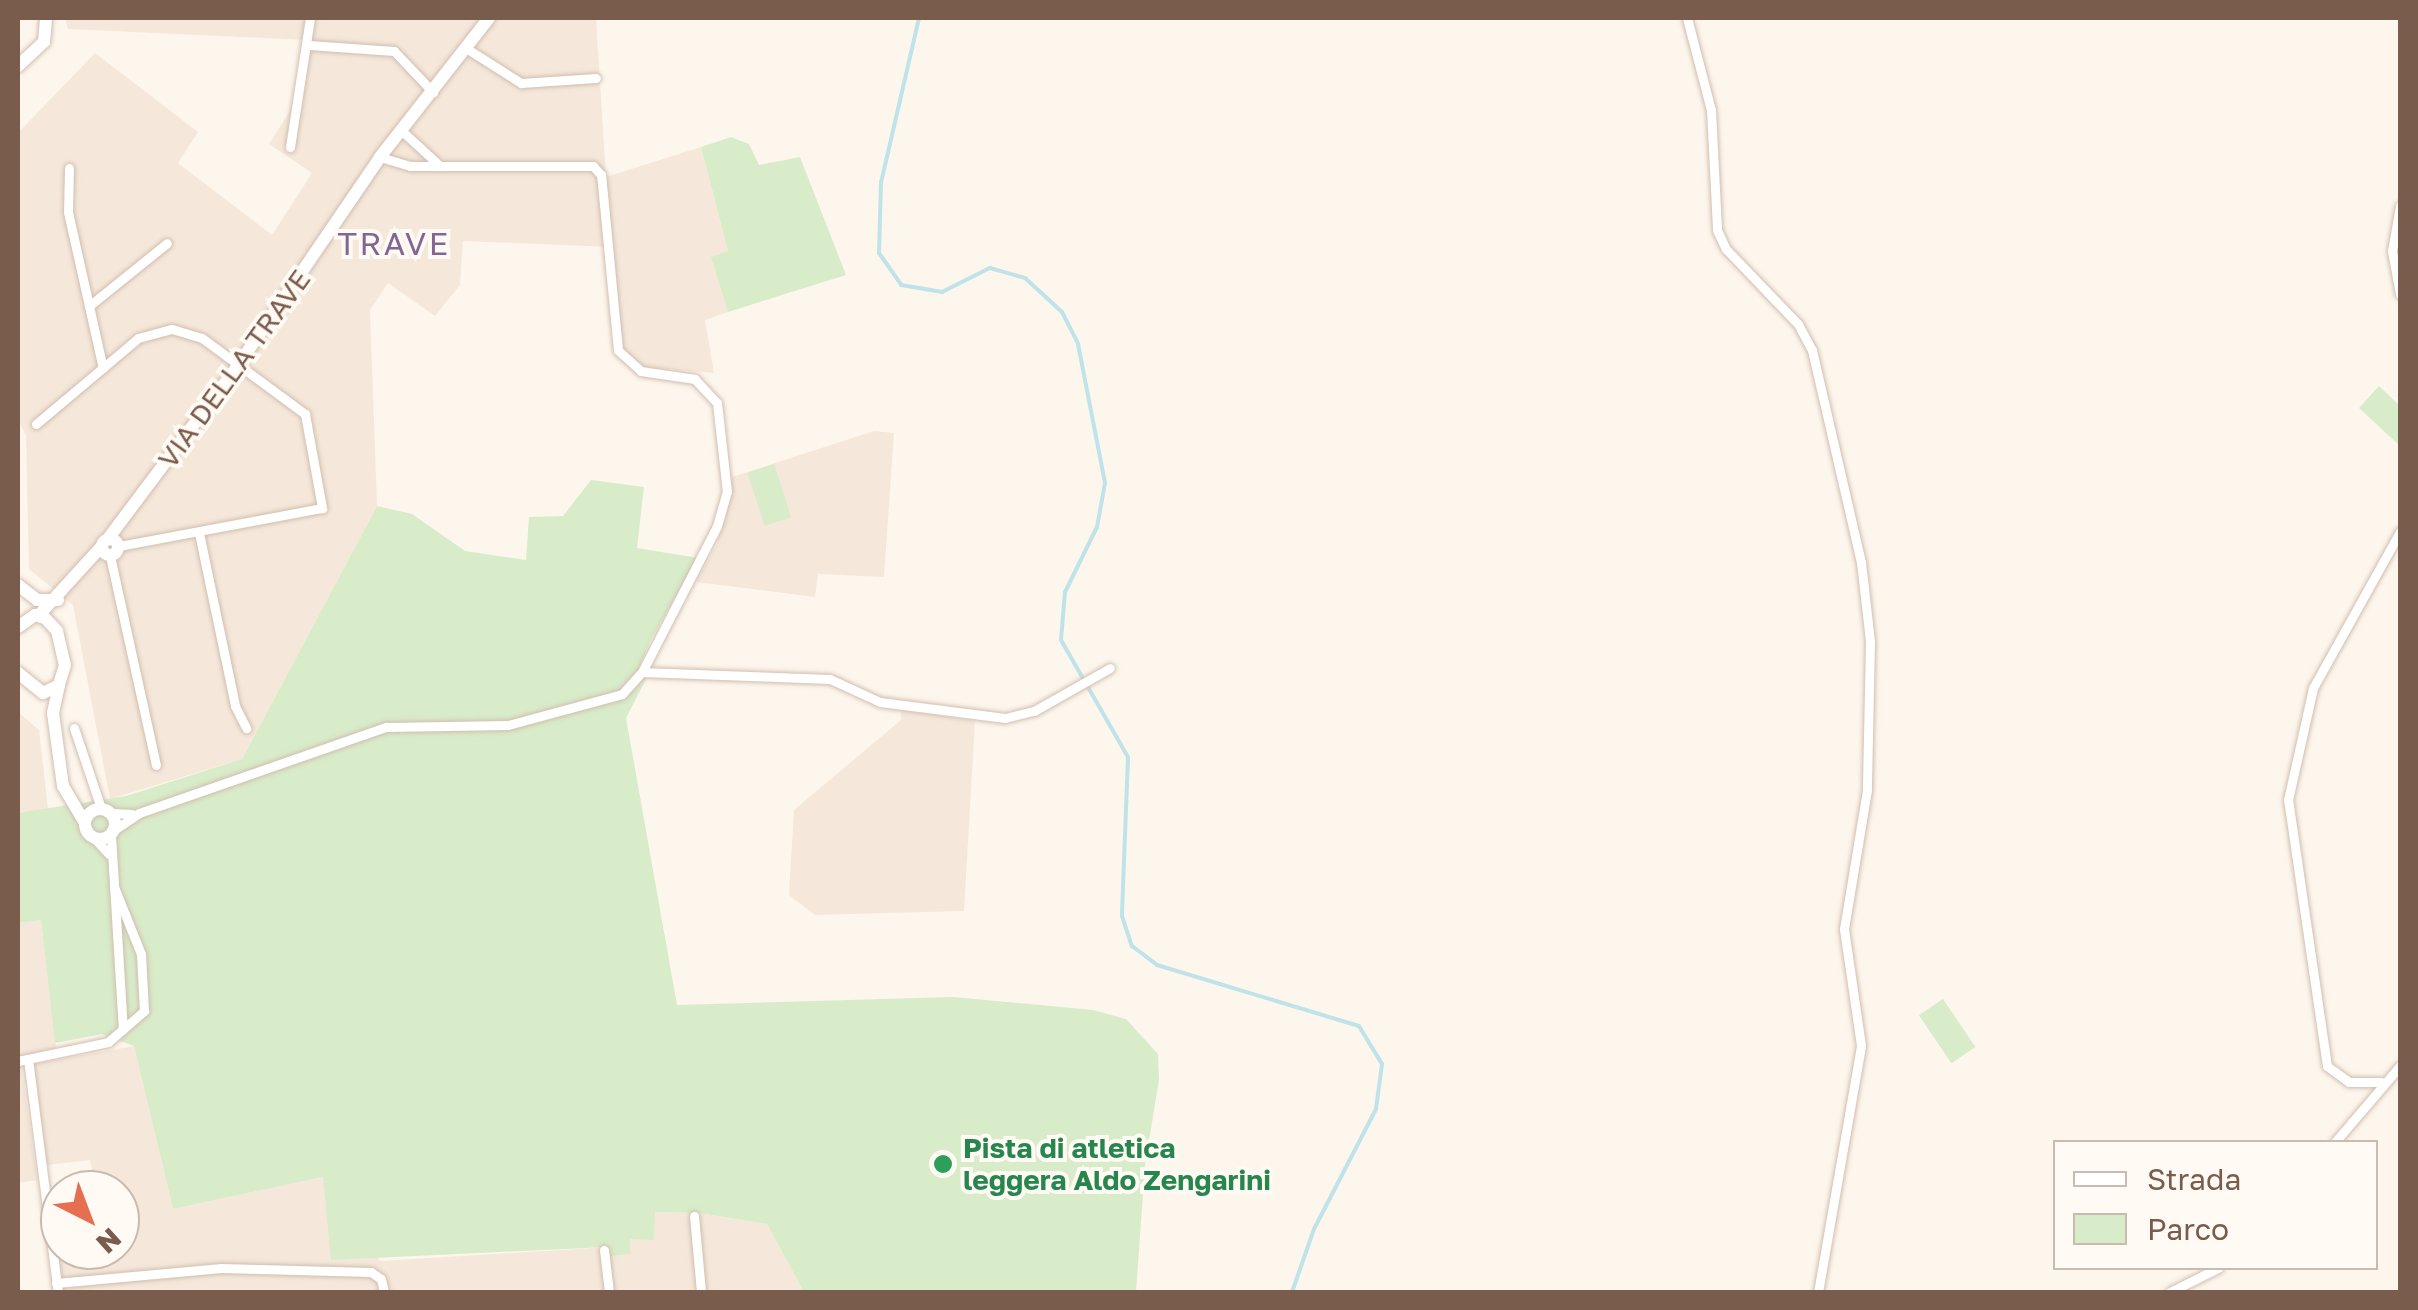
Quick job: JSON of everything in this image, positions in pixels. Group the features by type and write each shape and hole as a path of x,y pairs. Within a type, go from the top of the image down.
{"main road":[{"path":"19,66 44,42 46,18"},
{"name":"VIA DELLA TRAVE","path":"18,625 58,600 88,565 110,548 119,526 240,364 380,158 468,50 489,18"},
{"path":"18,585 38,600 58,600 57,631 65,665 53,713 66,798 94,838 112,832 102,810 66,798"},
{"path":"18,585 37,615 57,631"},
{"path":"18,673 26,689 53,713"},
{"path":"26,689 59,685"},
{"path":"85,823 102,810"}],"street":[{"path":"290,147 309,45 310,18"},
{"path":"1687,18 1711,110 1717,230 1726,249 1798,324 1812,350 1860,562 1868,626 1867,790 1843,959 1862,1020 1862,1046 1818,1292"},
{"path":"309,45 394,51 432,92"},
{"path":"468,50 521,83 596,78"},
{"path":"401,130 440,166"},
{"path":"123,1030 110,854 112,832 139,813 386,727 480,729 605,702 642,672 706,552 727,492 717,403 695,379 641,371 618,350 600,175 592,166 440,166 380,158"},
{"path":"69,168 68,212 103,368"},
{"path":"2400,206 2392,250 2400,294"},
{"path":"90,306 167,243"},
{"path":"36,424 138,338 172,329 202,338 305,414 322,508 110,548 156,765"},
{"path":"2381,1082 2349,1082 2327,1066 2288,800 2313,688 2400,532"},
{"path":"199,533 235,706 246,728"},
{"path":"642,672 830,679 880,702 1005,718 1059,697 1110,668"},
{"path":"74,728 102,810 139,813"},
{"path":"94,838 110,854"},
{"path":"114,887 141,954 144,1011 98,1046 23,1060 57,1288 221,1268 373,1272 384,1292"},
{"path":"2336,1140 2381,1082 2400,1066"},
{"path":"694,1216 701,1292"},
{"path":"604,1250 608,1292"},
{"path":"2170,1292 2214,1270"}],"shaded area":[{"path":"65,18 596,18 606,177 701,147 728,251 712,257 728,312 705,320 714,373 643,367 621,348 610,247 463,241 460,285 435,316 388,283 370,310 377,506 242,759 110,799 73,605 29,569 26,435 18,420 18,133 95,53 198,132 178,163 272,235 312,173 269,144 293,106 306,40 68,29"},
{"path":"874,431 894,433 884,577 818,574 815,597 696,582 717,545 732,477"},
{"path":"901,710 975,721 964,911 815,915 789,895 794,810 901,720"},
{"path":"18,712 39,730 48,809 18,813"},
{"path":"41,920 56,1048 20,1057 37,1180 18,1183 18,923"},
{"path":"134,1046 173,1209 323,1177 380,1261 608,1247 631,1253 630,1239 654,1212 699,1213 767,1224 804,1292 62,1292 59,1270 140,1270 140,1170 92,1170 90,1160 47,1165 34,1064"}],"green space":[{"path":"731,137 749,144 759,165 800,157 846,275 728,312 711,257 728,251 701,147"},
{"path":"2379,386 2400,406 2400,446 2359,408"},
{"path":"774,464 791,517 765,526 747,473"},
{"path":"591,480 644,487 637,548 698,558 650,641 637,673 646,679 626,718 677,1005 953,997 1093,1010 1126,1019 1158,1054 1159,1079 1145,1166 1136,1292 804,1292 767,1224 699,1213 655,1212 654,1240 630,1239 631,1254 609,1256 607,1247 331,1260 323,1177 173,1209 134,1046 102,1034 55,1043 41,920 18,923 18,813 126,796 242,759 377,506 412,514 465,551 526,560 529,517 563,516"},
{"path":"1943,999 1975,1047 1951,1063 1919,1015"}],"waterway":[{"path":"919,18 881,182 879,253 901,285 942,292 990,268 1025,278 1062,312 1078,344 1105,483 1097,527 1065,592 1061,640 1128,757 1122,916 1132,946 1157,965 1359,1026 1382,1064 1376,1109 1314,1229 1292,1292"}],"place":[{"name":"Pista di atletica leggera Aldo Zengarini","path":"943,1164"}],"district":[{"name":"TRAVE","path":"394,243"}]}
